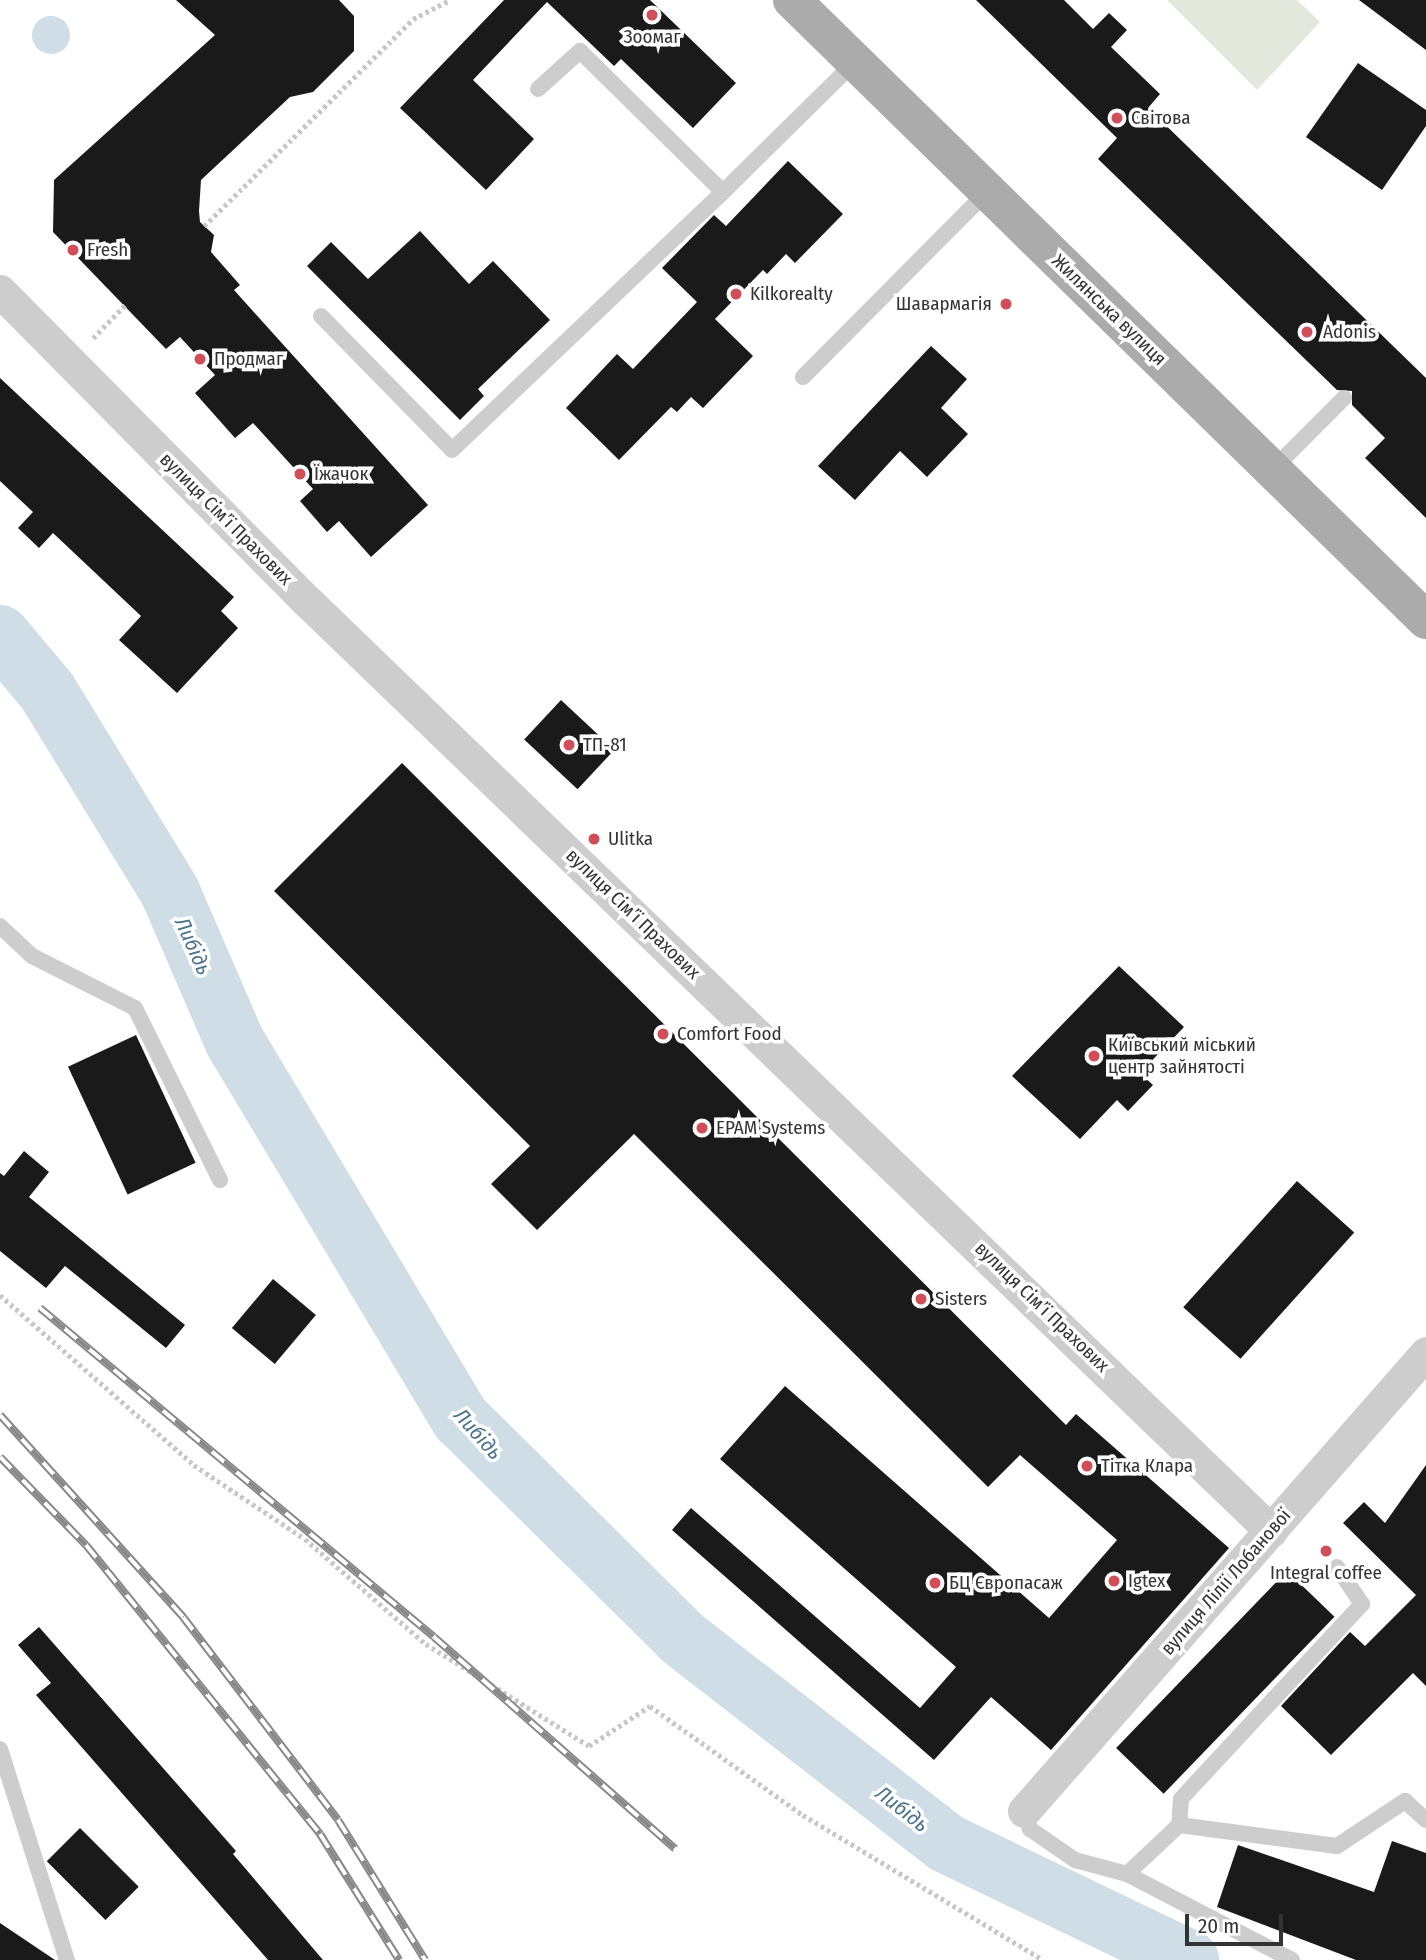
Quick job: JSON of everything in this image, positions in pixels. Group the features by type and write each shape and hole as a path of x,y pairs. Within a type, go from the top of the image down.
{"main road":[{"name":"Жилянська вулиця","path":"792,0 1426,620"}],"street":[{"name":"вулиця Сімʼї Прахових","path":"1,294 308,602 1272,1531"},
{"name":"вулиця Лілії Лобанової","path":"1024,1811 1424,1359"}],"lane":[{"path":"538,89 580,51 723,192"},
{"path":"321,316 452,450 855,62"},
{"path":"803,377 988,191"},
{"path":"1272,470 1344,397"},
{"path":"0,926 32,956 135,1008 220,1180"},
{"path":"1127,1874 1179,1825 1181,1799 1362,1604 1337,1567"},
{"path":"0,1749 67,1960"},
{"path":"1179,1825 1337,1846 1405,1801 1426,1820"},
{"path":"1024,1811 1030,1829 1074,1860 1127,1874 1292,1960"}],"path":[{"path":"204,226 413,19 450,0"},
{"path":"70,361 127,304"},
{"path":"0,1295 194,1465 305,1539 426,1644 564,1724 589,1746 650,1706 803,1815 1043,1960"}],"shaded area":[{"path":"1167,0 1297,0 1320,22 1257,90"},
{"path":"51,16 64,22 70,35 64,48 51,54 38,48 32,35 38,22"}],"building":[{"path":"176,0 339,0 354,16 354,51 313,92 290,97 201,180 199,211 200,222 214,235 211,252 240,285 234,290 428,505 371,557 339,521 327,532 300,501 313,489 253,423 235,438 195,393 215,375 180,337 166,349 53,232 54,180 215,35"},
{"path":"504,0 650,0 736,83 693,128 621,59 614,66 547,2 473,80 534,139 486,190 400,108"},
{"path":"976,0 1064,0 1093,29 1109,13 1127,30 1111,47 1160,94 1148,108 1426,378 1426,518 1365,458 1385,438 1352,405 1352,391 1337,390 1098,159 1117,138"},
{"path":"1359,0 1426,0 1426,50"},
{"path":"1358,63 1426,110 1426,126 1382,190 1306,137"},
{"path":"788,161 843,214 795,263 786,254 767,274 763,270 715,319 753,356 703,408 691,397 677,412 671,407 619,460 566,408 617,354 633,369 697,302 662,268 714,215 726,226"},
{"path":"420,231 469,284 493,261 550,320 478,389 484,396 460,420 307,266 331,242 368,279"},
{"path":"931,346 967,379 941,408 968,434 927,477 900,451 855,500 818,466"},
{"path":"0,378 234,597 221,611 238,628 177,693 119,640 141,616 53,533 39,548 18,528 33,512 0,481"},
{"name":"ТП-81","path":"561,700 614,750 578,789 524,739"},
{"path":"402,763 1066,1425 1076,1414 1229,1548 1051,1750 991,1697 934,1760 672,1530 691,1508 920,1708 956,1667 720,1459 785,1386 1049,1618 1117,1540 1020,1455 988,1487 634,1134 537,1230 491,1184 530,1146 274,891"},
{"name":"Київський міський центр зайнятості","path":"1119,966 1184,1027 1140,1073 1153,1085 1128,1111 1117,1100 1080,1139 1012,1076"},
{"path":"136,1035 196,1163 128,1194 68,1067"},
{"path":"24,1151 49,1172 29,1197 185,1325 166,1348 65,1266 46,1288 0,1251 0,1173 4,1176"},
{"path":"1297,1181 1354,1233 1240,1359 1183,1307"},
{"path":"273,1279 316,1315 275,1364 232,1328"},
{"path":"1426,1465 1426,1686 1413,1673 1331,1755 1281,1706 1350,1632 1365,1646 1416,1595 1343,1523 1364,1502 1385,1523"},
{"path":"1287,1571 1334,1617 1164,1794 1116,1748"},
{"path":"39,1627 236,1851 233,1854 323,1960 268,1960 36,1695 51,1683 18,1645"},
{"path":"80,1828 139,1887 105,1920 47,1861"},
{"path":"1392,1841 1426,1853 1426,1960 1356,1960 1217,1907 1238,1845 1374,1892"},
{"path":"0,1923 55,1960 0,1960"}],"waterway":[{"name":"Либідь","path":"0,635 47,691 170,892 235,1042 461,1419 682,1638 946,1843 1189,1960"}],"railway":[{"path":"40,1308 434,1637 675,1849"},
{"path":"0,1415 183,1617 338,1820 425,1960"},
{"path":"0,1457 86,1545 320,1834 399,1960"}],"place":[{"name":"Зоомаг","path":"652,15"},
{"name":"Світова","path":"1117,118"},
{"name":"Fresh","path":"73,250"},
{"name":"Kilkorealty","path":"736,294"},
{"name":"Шавармагія","path":"1006,304"},
{"name":"Adonis","path":"1307,332"},
{"name":"Продмаг","path":"200,359"},
{"name":"Їжачок","path":"300,474"},
{"name":"ТП-81","path":"569,745"},
{"name":"Ulitka","path":"594,839"},
{"name":"Comfort Food","path":"663,1034"},
{"name":"Київський міський центр зайнятості","path":"1094,1056"},
{"name":"EPAM Systems","path":"702,1128"},
{"name":"Sisters","path":"921,1299"},
{"name":"Тітка Клара","path":"1087,1466"},
{"name":"Integral coffee","path":"1326,1551"},
{"name":"Igtex","path":"1114,1581"},
{"name":"БЦ Європасаж","path":"935,1583"}]}
